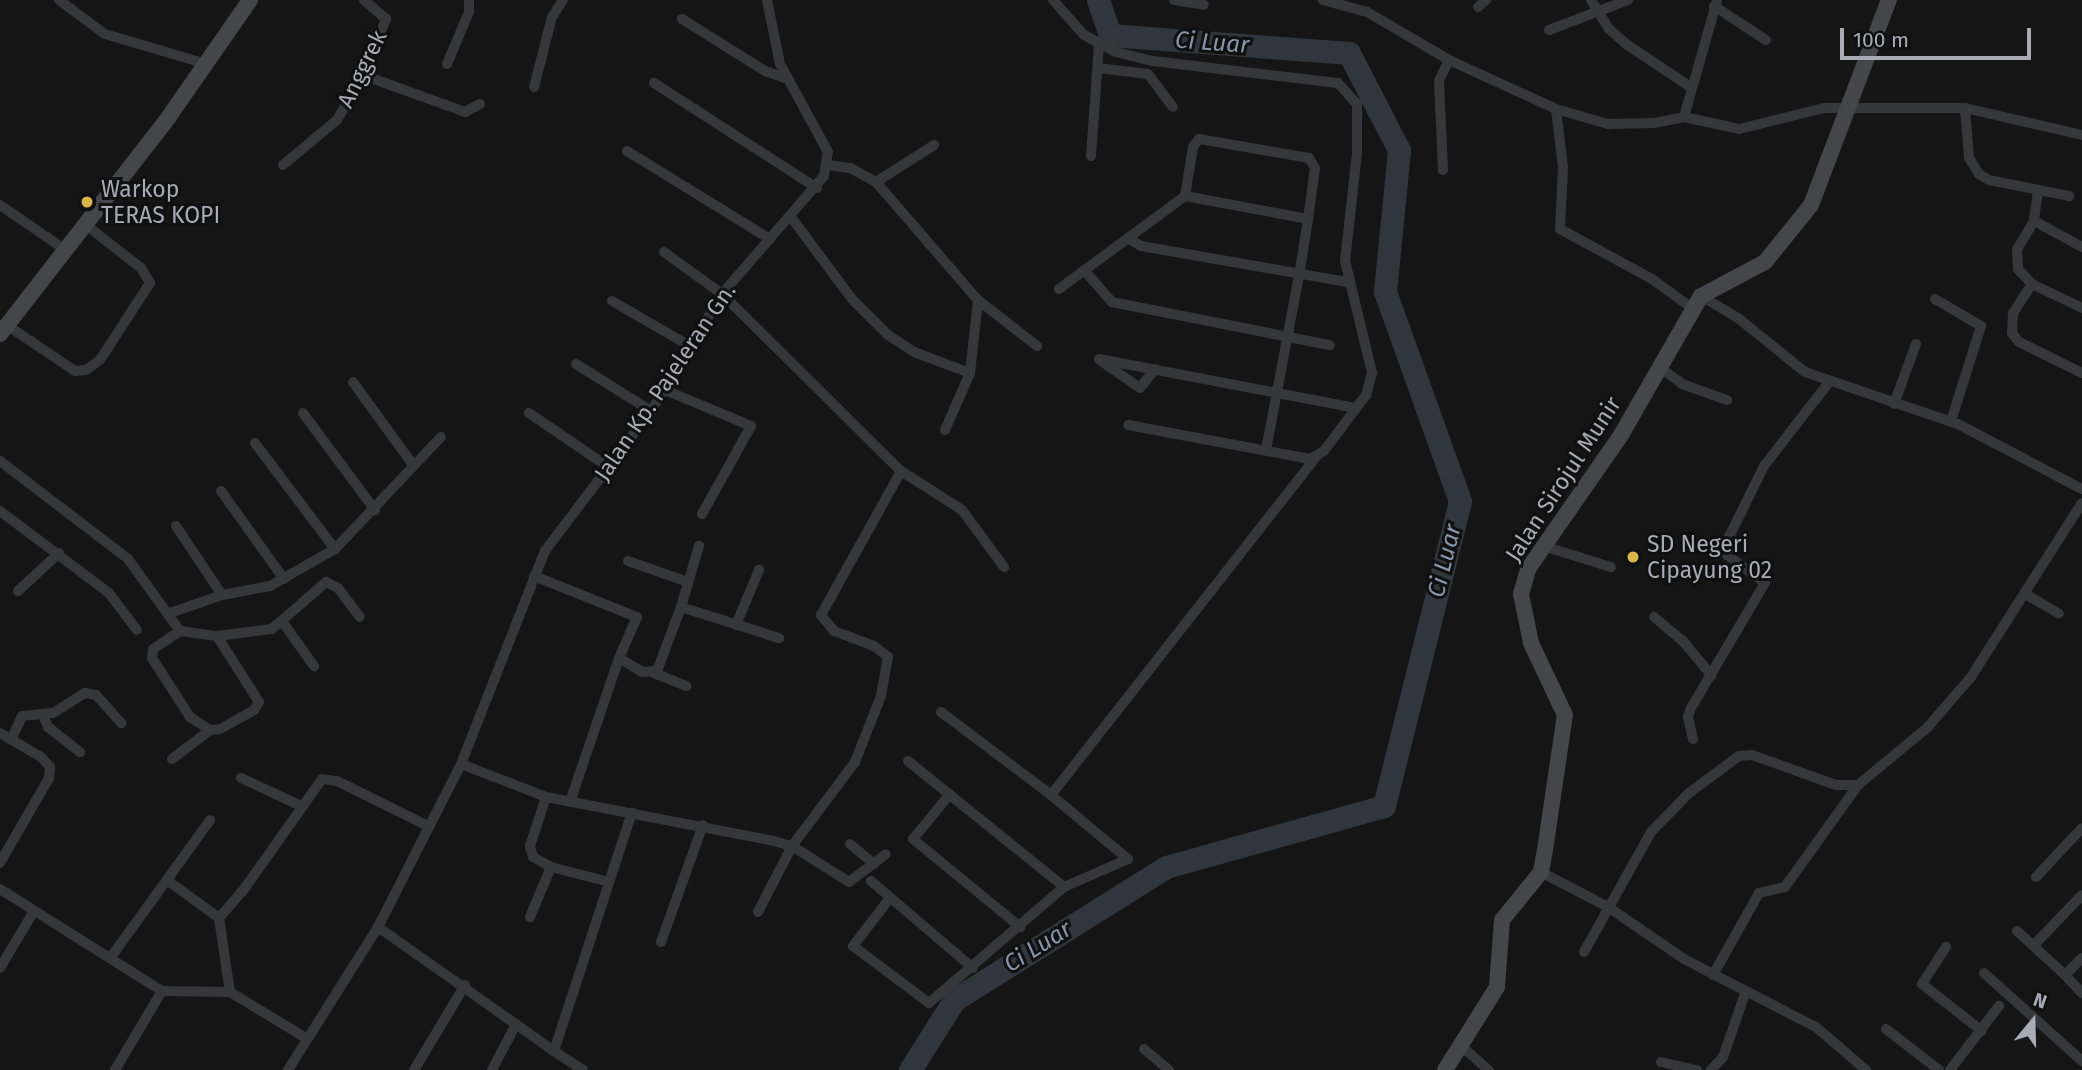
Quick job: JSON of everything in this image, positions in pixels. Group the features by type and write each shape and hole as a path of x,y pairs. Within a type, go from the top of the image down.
{"street":[{"path":"59,0 105,34 207,64"},
{"path":"86,225 141,268 150,283 100,360 86,370 75,371 4,330 67,251 86,225 207,64 250,0"},
{"name":"Anggrek","path":"283,164 337,120 363,75 386,19 364,0"},
{"path":"447,64 469,12 469,0"},
{"path":"534,87 552,17 563,0"},
{"path":"767,0 776,53 821,136 828,165 850,168 876,182 978,300 1037,346"},
{"path":"1051,795 1373,383 1345,261 1358,113 1347,88 1301,76 1153,61 1099,45 1071,24 1053,0"},
{"path":"1174,0 1204,5"},
{"path":"1323,0 1367,12 1449,60 1556,109 1608,124 1654,123 1684,117 1740,129 1847,107 1901,111 1965,108 2082,135"},
{"path":"1591,0 1609,29 1689,86"},
{"path":"1549,30 1599,15 1628,0"},
{"path":"1696,302 1766,262 1802,218 1819,189 1847,107 1860,86 1889,0"},
{"path":"1684,117 1689,86 1716,3 1766,40"},
{"path":"682,19 765,71 788,79"},
{"path":"1091,156 1099,45"},
{"path":"1443,170 1439,81 1449,60"},
{"path":"1097,68 1148,74 1173,107"},
{"path":"363,75 465,112 480,104"},
{"path":"654,83 817,188"},
{"path":"1965,108 1973,168 1989,180 2069,196"},
{"path":"1556,109 1563,168 1560,229 1696,302 1738,318 1805,372 1951,421 2082,489"},
{"path":"1094,117 1107,117"},
{"path":"1059,289 1185,196 1193,147 1199,139 1309,158 1315,168 1299,276 1266,450"},
{"path":"876,182 934,145"},
{"path":"627,151 770,239"},
{"name":"Jalan Kp. Pajeleran Gn.","path":"288,1070 378,928 461,764 534,576 554,537 610,468 651,411 722,294 817,188 828,165"},
{"path":"2038,191 2034,221 2020,240 2015,259 2032,284 2082,308"},
{"path":"1185,196 1307,219"},
{"path":"0,205 67,251"},
{"path":"791,217 852,299 888,335 914,352 970,373"},
{"path":"2034,221 2082,247"},
{"path":"1128,238 1141,246 1299,276 1348,282"},
{"path":"664,252 722,294 901,471 962,510 1004,568"},
{"path":"1084,270 1112,302 1330,345"},
{"path":"2032,284 2013,313 2012,333 2019,342 2082,373"},
{"path":"1935,299 1979,323 1981,329 1951,421"},
{"path":"945,429 970,373 978,300"},
{"path":"612,301 690,346"},
{"name":"Jalan Sirojul Munir","path":"1541,872 1565,715 1532,649 1521,594 1528,569 1622,435 1696,302"},
{"path":"1894,404 1916,344"},
{"path":"1155,369 1140,388 1099,359 1155,369 1276,391 1356,408"},
{"path":"576,364 651,411"},
{"path":"1659,366 1682,384 1727,400"},
{"path":"1693,739 1688,717 1765,583 1725,551 1735,517 1764,466 1830,381"},
{"path":"353,382 413,465"},
{"path":"665,390 751,426 702,514"},
{"path":"303,413 375,510"},
{"path":"529,413 610,468"},
{"path":"1128,425 1310,459 1317,456"},
{"path":"170,612 222,595 270,586 335,549 375,510 441,437"},
{"path":"255,443 335,549"},
{"path":"0,461 128,559 170,612 180,631"},
{"path":"758,912 792,846 855,762 881,696 888,657 874,646 834,631 821,615 901,471"},
{"path":"221,491 284,579"},
{"path":"1713,975 1759,893 1787,884 1858,785 1949,704 2025,594 2082,502"},
{"path":"0,511 109,593 137,630"},
{"path":"176,526 222,595"},
{"path":"654,673 681,607 699,546"},
{"path":"1543,546 1611,567"},
{"path":"19,591 59,553"},
{"path":"628,561 688,582"},
{"path":"736,625 759,570"},
{"path":"534,576 636,615 570,802"},
{"path":"210,730 190,717 152,658 153,649 180,631 217,636 255,633 284,624 326,582 338,588 360,617"},
{"path":"2025,594 2059,614"},
{"path":"681,607 779,638"},
{"path":"1654,617 1683,641 1712,676"},
{"path":"284,624 314,666"},
{"path":"172,759 210,730 230,724 259,702 217,636"},
{"path":"619,658 642,672 654,673 687,687"},
{"path":"11,740 22,716 43,715 90,692 121,723"},
{"path":"890,898 853,946 929,1003 973,968 1064,887 1128,859 1051,795 941,712"},
{"path":"43,715 48,727 80,752"},
{"path":"0,733 41,757 50,767 49,778 0,863"},
{"path":"1584,952 1608,907 1664,817 1739,756 1752,755 1836,785 1858,785"},
{"path":"908,761 1064,887"},
{"path":"461,764 546,797 703,825 792,846 846,882 856,881 886,854"},
{"path":"242,778 302,806"},
{"path":"219,918 242,892 322,779 329,778 428,826"},
{"path":"950,794 913,839 1020,927"},
{"path":"546,797 530,852 551,867 609,882"},
{"path":"554,1051 632,812"},
{"path":"111,957 210,820"},
{"path":"661,942 703,825"},
{"path":"2036,877 2082,828"},
{"path":"850,844 874,864"},
{"path":"530,917 551,867"},
{"path":"1445,1070 1498,984 1502,920 1541,872 1608,907 1713,975 1816,1027 1866,1070"},
{"path":"167,880 219,918 230,992"},
{"path":"871,881 973,968"},
{"path":"0,889 162,991 230,992 306,1038"},
{"path":"2034,945 2082,895"},
{"path":"0,968 34,911"},
{"path":"378,928 465,985 583,1070"},
{"path":"2017,931 2082,993"},
{"path":"1946,947 1922,984 1982,1031"},
{"path":"2065,975 2082,958"},
{"path":"1984,973 2082,1063 2077,1070"},
{"path":"414,1070 465,985"},
{"path":"115,1070 162,991"},
{"path":"1711,1070 1723,1057 1746,991"},
{"path":"1950,1070 1999,1006"},
{"path":"492,1070 516,1024"},
{"path":"1886,1028 1939,1070"},
{"path":"1461,1046 1489,1070"},
{"path":"1144,1049 1169,1070"},
{"path":"1661,1062 1697,1070"}],"waterway":[{"name":"Ci Luar","path":"910,1070 954,1000 1166,867 1384,806 1460,501 1385,291 1399,150 1349,53 1110,35 1098,0"}],"place":[{"name":"Warkop TERAS KOPI","path":"87,202"},
{"name":"SD Negeri Cipayung 02","path":"1633,557"}]}
